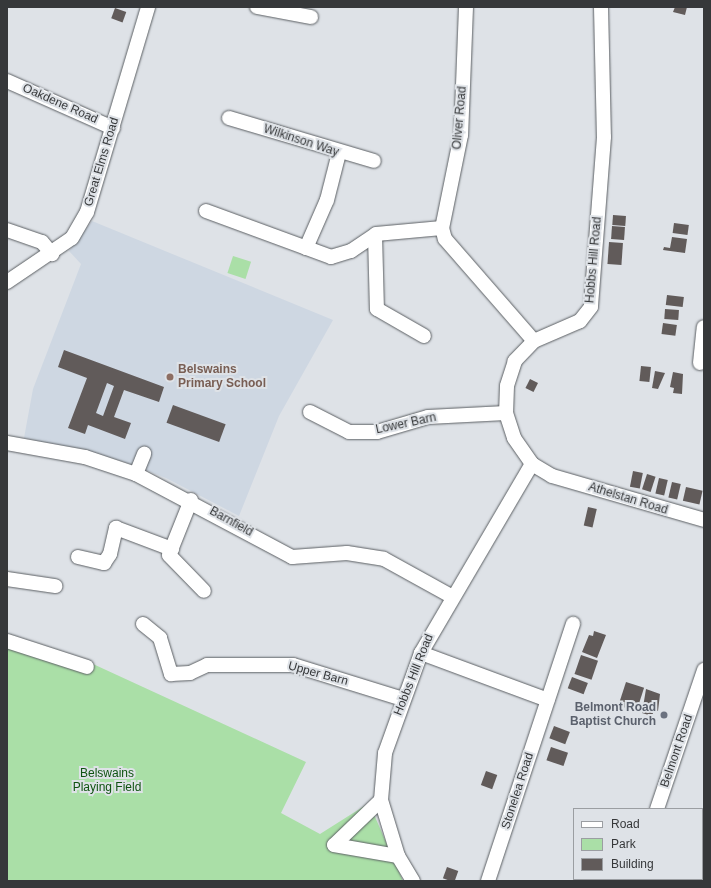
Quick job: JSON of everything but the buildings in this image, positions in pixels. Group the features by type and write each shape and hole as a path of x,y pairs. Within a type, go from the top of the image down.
{"street":[{"name":"Great Elms Road","path":"7,282 16,273 52,254 72,238 87,212 148,7"},
{"path":"257,7 311,17"},
{"name":"Oliver Road","path":"442,228 461,135 466,7"},
{"name":"Hobbs Hill Road","path":"552,476 532,464 514,438 506,413 507,386 515,361 534,341 580,321 591,307 604,137 601,7"},
{"name":"Oakdene Road","path":"7,81 113,128"},
{"name":"Wilkinson Way","path":"229,118 339,153 374,161"},
{"path":"306,248 327,200 339,153"},
{"path":"206,211 330,257 350,251 375,235 442,228 445,240 534,341"},
{"path":"7,230 42,242 52,254"},
{"path":"375,235 377,309 424,336"},
{"path":"700,363 704,327"},
{"name":"Lower Barn","path":"310,412 349,432 377,432 428,417 506,413"},
{"name":"Barnfield","path":"7,443 85,457 136,474 191,500 292,557 347,553 384,559 451,596"},
{"path":"136,474 144,454"},
{"name":"Hobbs Hill Road","path":"413,881 398,856 381,800 385,753 403,699 421,653 451,596 532,464"},
{"name":"Athelstan Road","path":"552,476 704,520"},
{"path":"191,500 169,555 204,591"},
{"path":"78,557 104,563 110,554 116,528 172,549"},
{"path":"7,579 54,586"},
{"name":"Upper Barn","path":"143,624 160,638 171,674 190,674 207,665 293,665 403,699"},
{"name":"Stonelea Road","path":"488,881 573,624"},
{"path":"7,641 86,667"},
{"path":"421,653 548,700"},
{"name":"Belmont Road","path":"657,808 704,670"},
{"path":"381,800 334,845 398,856"}],"shaded area":[{"name":"Belswains Primary School","path":"92,221 333,320 279,416 239,516 166,478 122,461 24,438 33,389 81,264 69,251"}],"green space":[{"path":"233,256 251,262 246,279 227,273"},
{"name":"Belswains Playing Field","path":"7,642 93,664 306,762 281,813 320,834 369,803 403,881 7,881"}],"place":[{"name":"Belswains Primary School","path":"170,377"},
{"name":"Belmont Road Baptist Church","path":"664,715"}]}
